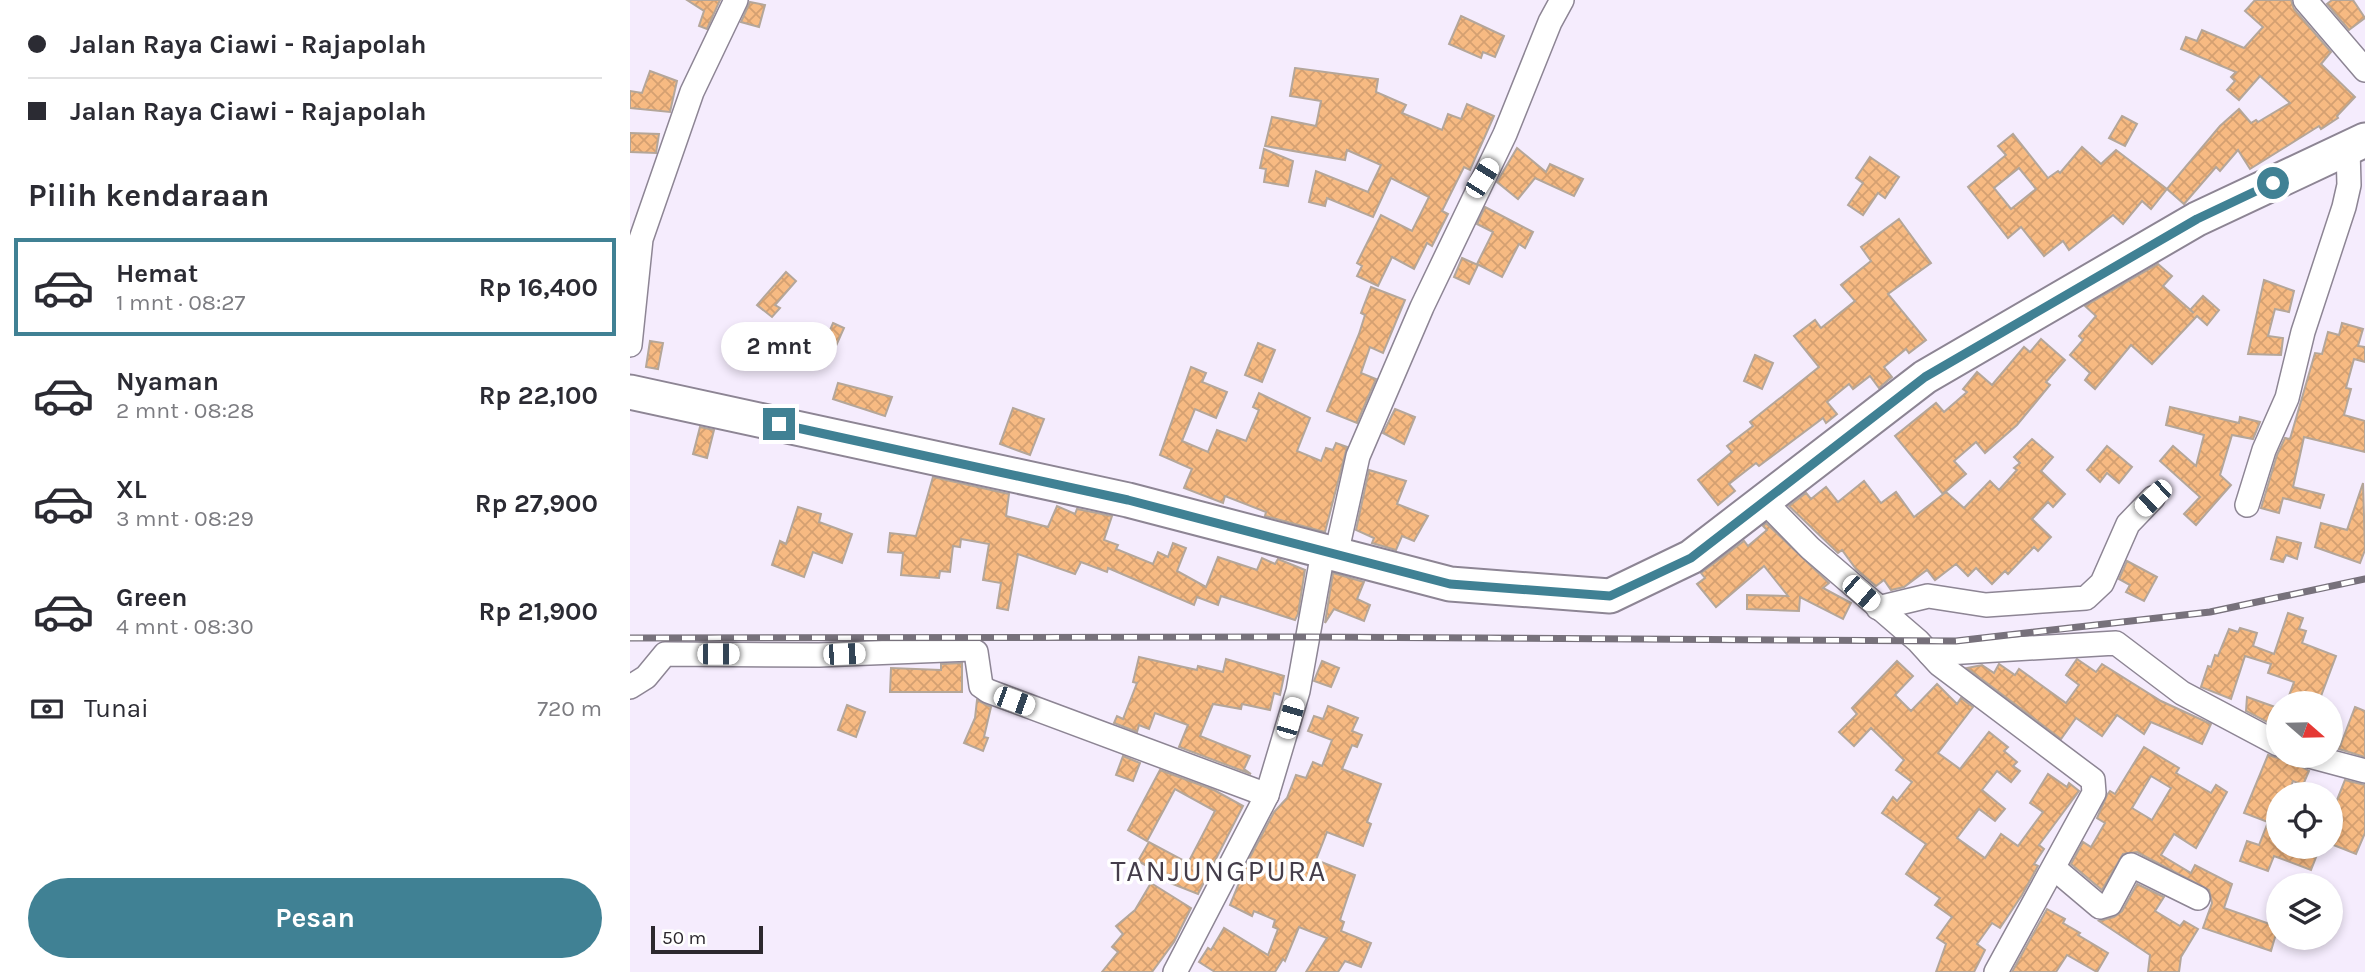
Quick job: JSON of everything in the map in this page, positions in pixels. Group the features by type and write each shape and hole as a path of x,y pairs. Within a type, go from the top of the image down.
{"highway":[{"path":"630,392 1128,500 1450,584 1610,596 1691,558 1925,377 2197,219 2357,144"}],"street":[{"path":"630,345 641,239 692,92 736,0"},
{"path":"1175,972 1267,795 1298,691 1329,554 1359,456 1422,307 1505,134 1550,22 1562,0"},
{"path":"2305,0 2365,70"},
{"path":"2247,505 2264,450 2287,398 2303,332 2344,207 2357,144"},
{"path":"1878,608 1928,596 1986,605 2086,598 2102,583 2128,524 2153,498"},
{"path":"1764,501 1810,548 1930,654 2093,780 2094,793 2055,869 1996,972"},
{"path":"1930,654 2116,643 2182,693 2266,738"},
{"path":"630,687 646,677 665,654 819,655 971,649 976,652 981,686 989,691 1267,795"},
{"path":"2343,765 2365,771"},
{"path":"2055,869 2100,907 2110,904 2132,865 2198,898"}],"building":[{"path":"687,0 720,0 707,29 699,26 704,11"},
{"path":"2255,0 2291,0 2294,9 2331,52 2321,64 2355,97 2338,118 2321,129 2319,126 2250,169 2238,150 2220,171 2216,167 2184,204 2167,189 2220,126 2239,109 2251,123 2256,120 2258,122 2290,103 2260,76 2239,100 2227,90 2235,81 2231,77 2236,72 2181,49 2186,37 2197,41 2202,30 2244,48 2263,27 2245,11"},
{"path":"2332,0 2353,0 2365,18 2349,30 2327,4"},
{"path":"750,2 765,5 759,27 741,22"},
{"path":"1461,16 1504,36 1495,57 1483,52 1481,58 1449,44"},
{"path":"1295,68 1378,79 1376,92 1406,105 1402,113 1442,130 1448,114 1461,119 1467,104 1494,116 1470,170 1464,167 1442,211 1448,214 1432,246 1427,243 1414,269 1392,257 1378,286 1357,276 1362,266 1357,263 1381,215 1412,231 1429,197 1391,178 1373,217 1327,198 1325,206 1309,202 1316,171 1368,192 1381,165 1347,150 1345,160 1265,146 1272,117 1316,126 1321,101 1290,96"},
{"path":"650,71 677,81 670,112 630,108 630,91 642,93"},
{"path":"2122,116 2137,124 2125,146 2109,138"},
{"path":"630,133 659,134 656,153 630,152"},
{"path":"2013,134 2048,178 2058,171 2060,173 2082,147 2101,164 2116,150 2167,189 2151,209 2142,201 2123,224 2113,215 2069,250 2063,241 2044,256 2021,227 2008,238 1968,187 2006,155 1998,146","holes":["2019,168 2036,189 2011,209 1994,188"]},
{"path":"1517,148 1546,172 1550,164 1583,179 1574,196 1535,178 1518,199 1497,182"},
{"path":"1264,149 1293,161 1288,186 1264,182 1266,169 1260,168"},
{"path":"1870,157 1899,177 1885,198 1878,193 1863,215 1848,205 1863,183 1856,178"},
{"path":"1485,207 1533,232 1525,248 1519,244 1502,277 1477,264 1493,232 1477,224"},
{"path":"1899,219 1931,263 1888,294 1926,340 1909,353 1906,349 1884,367 1892,377 1879,388 1870,376 1853,389 1849,384 1827,402 1837,414 1826,423 1823,418 1759,466 1756,463 1729,484 1735,491 1718,505 1698,480 1732,452 1727,446 1753,426 1750,422 1819,367 1794,336 1815,320 1821,328 1855,301 1841,285 1871,261 1861,247"},
{"path":"1462,258 1478,265 1469,284 1454,277"},
{"path":"2158,264 2172,276 2163,286 2190,310 2203,296 2219,310 2207,325 2197,316 2152,364 2131,345 2095,389 2085,380 2090,373 2070,355 2083,340 2079,336 2096,316 2085,306"},
{"path":"786,272 796,281 775,305 780,308 772,317 757,305"},
{"path":"2264,280 2294,291 2289,312 2275,309 2268,336 2283,338 2281,355 2248,354"},
{"path":"1371,287 1405,300 1383,353 1370,347 1361,373 1376,379 1357,423 1327,411 1359,334 1365,315 1361,313"},
{"path":"833,323 844,328 831,357 820,353"},
{"path":"2342,323 2363,329 2358,346 2365,347 2365,362 2354,359 2346,388 2351,389 2344,415 2365,421 2365,452 2304,437 2293,487 2324,495 2320,508 2283,498 2279,513 2261,508 2277,455 2285,438 2290,439 2315,353 2322,354 2328,332 2339,335"},
{"path":"2041,339 2065,360 2046,382 2050,385 2017,425 1985,453 1976,442 1954,461 1966,474 1943,494 1895,436 1936,403 1944,412 1967,392 1963,389 1977,372 1992,385 2024,347 2030,352"},
{"path":"650,341 663,343 658,369 646,367"},
{"path":"1258,343 1275,350 1262,382 1245,375"},
{"path":"1755,355 1773,363 1762,389 1744,381"},
{"path":"1191,367 1206,373 1202,382 1227,392 1216,418 1195,409 1182,441 1208,452 1217,430 1246,441 1259,410 1253,407 1259,393 1310,418 1297,451 1321,461 1326,448 1333,450 1336,443 1347,447 1325,532 1265,516 1266,512 1225,496 1223,503 1184,488 1192,469 1160,455"},
{"path":"838,383 892,397 885,416 833,399"},
{"path":"2170,407 2239,423 2240,417 2260,422 2253,439 2232,435 2220,475 2231,485 2196,525 2184,514 2200,497 2160,461 2173,446 2196,466 2204,435 2166,425"},
{"path":"1013,408 1044,419 1030,455 1000,444"},
{"path":"1395,409 1415,417 1404,444 1383,433"},
{"path":"700,427 714,430 707,458 693,454"},
{"path":"2032,439 2053,457 2041,471 2065,494 2053,507 2048,502 2032,519 2051,537 2038,551 2034,547 2008,574 2005,571 1992,584 1976,568 1968,576 1956,564 1935,580 1927,570 1904,587 1891,590 1884,580 1876,586 1856,569 1842,550 1838,553 1789,506 1806,493 1811,499 1826,487 1838,502 1864,481 1881,503 1896,492 1914,517 1946,492 1964,508 1990,481 1999,490 2017,470 2014,468 2020,463 2014,457"},
{"path":"2107,446 2132,467 2119,483 2107,473 2100,482 2087,470"},
{"path":"1369,470 1406,481 1397,504 1428,516 1414,541 1402,536 1396,550 1372,543 1374,538 1356,530"},
{"path":"933,477 1009,494 1006,516 1048,527 1057,506 1075,514 1077,509 1112,516 1104,540 1118,545 1116,549 1153,564 1158,552 1168,557 1173,543 1186,548 1177,571 1206,587 1218,557 1257,570 1262,558 1275,564 1278,559 1305,570 1298,614 1295,620 1221,596 1218,605 1197,597 1194,605 1108,568 1107,572 1081,562 1075,574 1018,554 1008,610 997,608 1001,583 983,580 989,544 961,539 960,547 953,546 950,572 940,571 939,578 901,575 903,553 888,552 890,533 916,536"},
{"path":"2363,483 2365,550 2360,563 2315,547 2321,523 2347,530"},
{"path":"798,507 821,514 819,522 852,534 842,563 813,552 804,577 772,565 780,541 786,544"},
{"path":"1766,523 1829,583 1823,588 1851,603 1843,619 1800,597 1799,611 1747,609 1747,595 1788,596 1764,566 1716,607 1697,584 1705,578 1701,573 1744,541 1748,546 1767,530 1763,526"},
{"path":"2277,537 2301,543 2297,559 2286,555 2283,562 2271,559"},
{"path":"2127,561 2157,577 2144,601 2126,592 2130,585 2119,579"},
{"path":"1333,573 1364,582 1357,599 1370,605 1364,621 1334,609 1325,623"},
{"path":"2288,613 2303,618 2299,629 2306,631 2302,643 2336,656 2323,691 2291,691 2294,682 2268,673 2271,664 2245,656 2231,699 2201,687 2208,666 2211,667 2215,655 2218,656 2229,629 2238,632 2240,628 2257,633 2253,646 2274,654"},
{"path":"1139,657 1197,670 1198,666 1223,672 1226,659 1284,676 1280,695 1274,693 1270,710 1242,704 1241,709 1213,704 1200,736 1250,756 1244,769 1251,774 1179,747 1188,725 1155,713 1149,729 1139,725 1137,732 1114,723 1117,716 1123,719 1137,683 1133,682"},
{"path":"2077,659 2096,672 2102,664 2161,701 2211,724 2202,744 2151,722 2144,734 2117,715 2102,736 2076,718 2061,739 1967,668 1982,665 1994,673 1999,664 2015,675 2019,669 2066,703 2079,685 2066,675"},
{"path":"1322,661 1339,668 1331,687 1314,681"},
{"path":"1897,661 1913,676 1895,695 1911,711 1937,684 1957,704 1961,698 1973,707 1938,753 1960,769 1989,732 2008,747 2004,751 2017,762 2013,766 2020,771 2011,782 1997,771 1982,790 2005,809 1995,821 1979,809 1957,838 1985,858 2001,834 2018,846 2043,812 2030,803 2048,774 2067,787 2069,783 2079,791 2039,845 2044,849 2034,864 2038,866 2000,928 1992,923 1977,944 1985,950 1974,972 1936,972 1946,944 1937,938 1952,917 1935,905 1940,898 1906,874 1926,844 1882,813 1893,797 1897,801 1912,782 1896,770 1904,760 1871,728 1854,746 1839,732 1857,714 1852,708"},
{"path":"962,663 962,692 890,692 891,668 941,670 941,664"},
{"path":"2247,697 2266,704 2266,721 2246,711"},
{"path":"977,700 991,707 984,737 988,738 983,751 964,743 975,718"},
{"path":"847,705 865,712 856,737 838,730"},
{"path":"1328,706 1358,718 1352,731 1362,735 1357,747 1352,745 1342,769 1381,784 1367,822 1371,824 1363,846 1327,832 1316,860 1355,875 1340,920 1344,922 1341,931 1371,943 1361,967 1345,961 1338,972 1306,972 1327,938 1299,927 1285,961 1283,959 1275,972 1215,972 1199,962 1208,948 1211,950 1224,928 1268,955 1278,929 1273,927 1275,920 1254,911 1252,916 1230,905 1248,861 1274,812 1287,798 1296,775 1306,778 1313,762 1322,766 1332,740 1308,731 1314,716 1323,719"},
{"path":"2355,707 2365,711 2365,757 2343,750 2343,738"},
{"path":"2144,747 2179,768 2176,773 2211,793 2216,785 2227,792 2196,848 2174,834 2161,855 2191,873 2195,865 2232,884 2224,908 2266,923 2266,949 2203,928 2212,903 2209,890 2137,852 2123,854 2102,890 2071,864 2083,842 2091,847 2105,823 2097,818 2110,791 2115,794","holes":["2151,776 2171,788 2152,820 2132,808"]},
{"path":"1123,756 1140,763 1133,781 1116,775"},
{"path":"2266,760 2266,768 2304,768 2309,771 2304,782 2266,782 2266,821 2244,813"},
{"path":"1160,770 1214,790 1243,806 1198,894 1155,877 1158,872 1138,861 1149,842 1188,863 1215,811 1175,789 1147,841 1128,830"},
{"path":"2345,780 2365,785 2365,833 2356,854 2343,849"},
{"path":"2266,827 2266,859 2273,859 2268,871 2240,861 2247,841 2259,845"},
{"path":"2282,859 2315,859 2311,870"},
{"path":"1151,883 1191,908 1174,942 1152,972 1102,972 1118,952 1112,947 1123,934 1116,926 1135,910"},
{"path":"2137,884 2164,897 2155,911 2180,926 2184,921 2198,929 2181,957 2179,972 2148,972 2150,955 2099,921 2114,917 2122,911"},
{"path":"2047,909 2065,919 2063,923 2080,933 2078,935 2108,953 2097,972 2067,955 2056,972 2012,972"}],"railway":[{"path":"630,638 1308,637 1956,641 2210,612 2365,579"}],"district":[{"name":"TANJUNGPURA","path":"1219,871"}],"route":[{"path":"779,424 1128,500 1450,584 1610,596 1664,573 1691,558 1925,377 2197,219 2273,183"}]}
